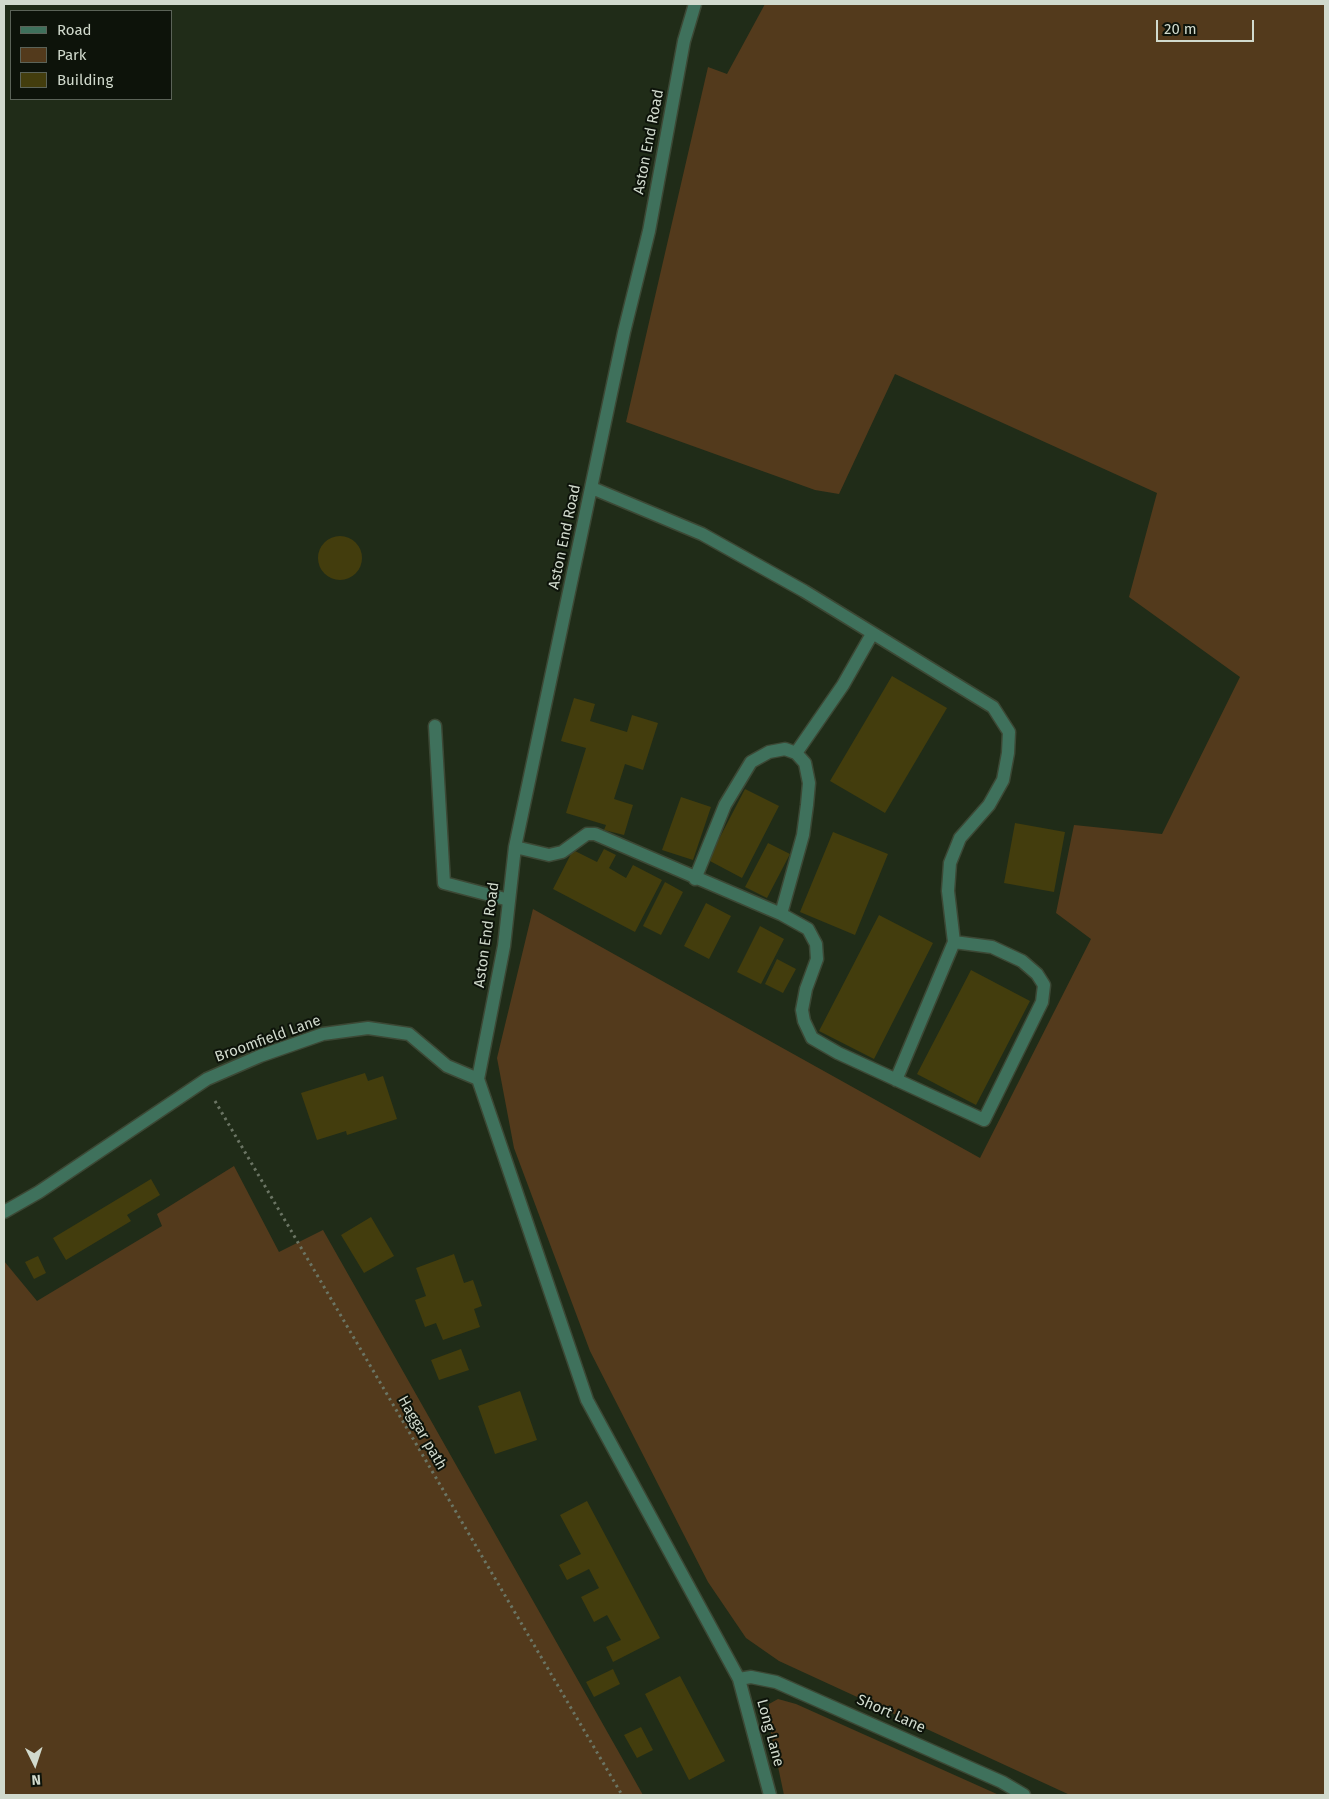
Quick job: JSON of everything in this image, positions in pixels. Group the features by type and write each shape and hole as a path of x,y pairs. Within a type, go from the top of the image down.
{"street":[{"name":"Aston End Road","path":"478,1080 504,946 515,847 624,332 649,231 684,41 695,4"},
{"path":"592,488 702,534 804,591 993,707 1009,732 1008,753 1003,780 989,805 960,838 950,863 948,891 954,942 896,1080"},
{"path":"796,753 843,685 872,634"},
{"path":"435,726 444,883 509,900"},
{"path":"695,879 725,805 751,762 769,752 785,749 796,753 805,763 809,783 807,805 803,835 781,914"},
{"path":"515,847 549,855 562,852 587,834 595,834 695,879 781,914 808,929 816,944 817,959 806,989 802,1010 804,1022 812,1038 838,1053 984,1120 1042,1002 1044,985 1037,974 1022,961 992,947 954,942"},
{"name":"Broomfield Lane","path":"4,1212 38,1192 207,1079 290,1045 324,1034 368,1028 408,1034 423,1044 447,1066 478,1080"},
{"name":"Long Lane","path":"478,1080 587,1400 739,1679 770,1795"},
{"name":"Short Lane","path":"739,1679 751,1677 776,1682 1002,1782 1024,1795"}],"path":[{"name":"Haggar path","path":"207,1079 217,1107 622,1795"}],"green space":[{"path":"765,4 1325,4 1325,1795 1070,1795 779,1661 746,1638 708,1582 590,1351 514,1148 497,1058 533,909 980,1158 1091,939 1056,913 1074,825 1162,834 1240,677 1129,597 1157,493 895,374 839,494 815,490 626,422 708,67 727,74"},
{"path":"234,1166 279,1252 323,1230 643,1795 4,1795 4,1261 37,1301 162,1226 157,1214"},
{"path":"778,1699 796,1704 999,1795 784,1795 768,1719 769,1704"}],"building":[{"path":"344,536 356,542 361,549 361,567 356,574 349,579 336,580 328,577 321,570 318,554 321,546 328,539"},
{"path":"892,676 947,708 885,813 830,781"},
{"path":"574,698 595,704 590,721 627,732 632,715 658,723 643,770 625,764 614,799 633,805 624,835 604,830 606,825 566,813 586,748 561,741"},
{"path":"745,789 779,806 742,878 708,860"},
{"path":"681,797 711,807 693,860 662,850"},
{"path":"1015,823 1065,832 1054,892 1004,883"},
{"path":"833,832 888,854 855,935 800,912"},
{"path":"768,843 790,854 767,898 745,887"},
{"path":"604,849 616,855 609,868 626,878 633,865 662,880 635,932 553,889 573,850 597,862"},
{"path":"665,882 683,892 661,935 643,926"},
{"path":"706,903 731,916 709,959 684,946"},
{"path":"879,915 933,943 874,1059 819,1031"},
{"path":"760,926 784,939 761,984 737,972"},
{"path":"777,959 796,969 783,993 765,984"},
{"path":"971,970 1030,1001 976,1105 917,1074"},
{"path":"365,1073 368,1081 383,1076 397,1119 347,1135 346,1131 317,1140 301,1093"},
{"path":"151,1179 160,1195 127,1215 131,1221 66,1260 53,1238"},
{"path":"371,1217 394,1256 364,1273 341,1235"},
{"path":"454,1254 464,1283 473,1280 482,1306 474,1309 480,1327 443,1340 436,1323 425,1327 415,1300 426,1296 416,1268"},
{"path":"38,1256 46,1273 34,1279 25,1262"},
{"path":"461,1349 469,1370 439,1380 431,1360"},
{"path":"520,1391 537,1440 495,1454 478,1406"},
{"path":"587,1501 660,1638 613,1662 606,1647 621,1640 607,1615 594,1622 581,1597 599,1588 589,1569 567,1580 559,1565 581,1554 560,1515"},
{"path":"613,1669 620,1684 594,1697 586,1682"},
{"path":"680,1676 725,1761 689,1780 645,1694"},
{"path":"641,1727 653,1750 637,1758 624,1735"}]}
